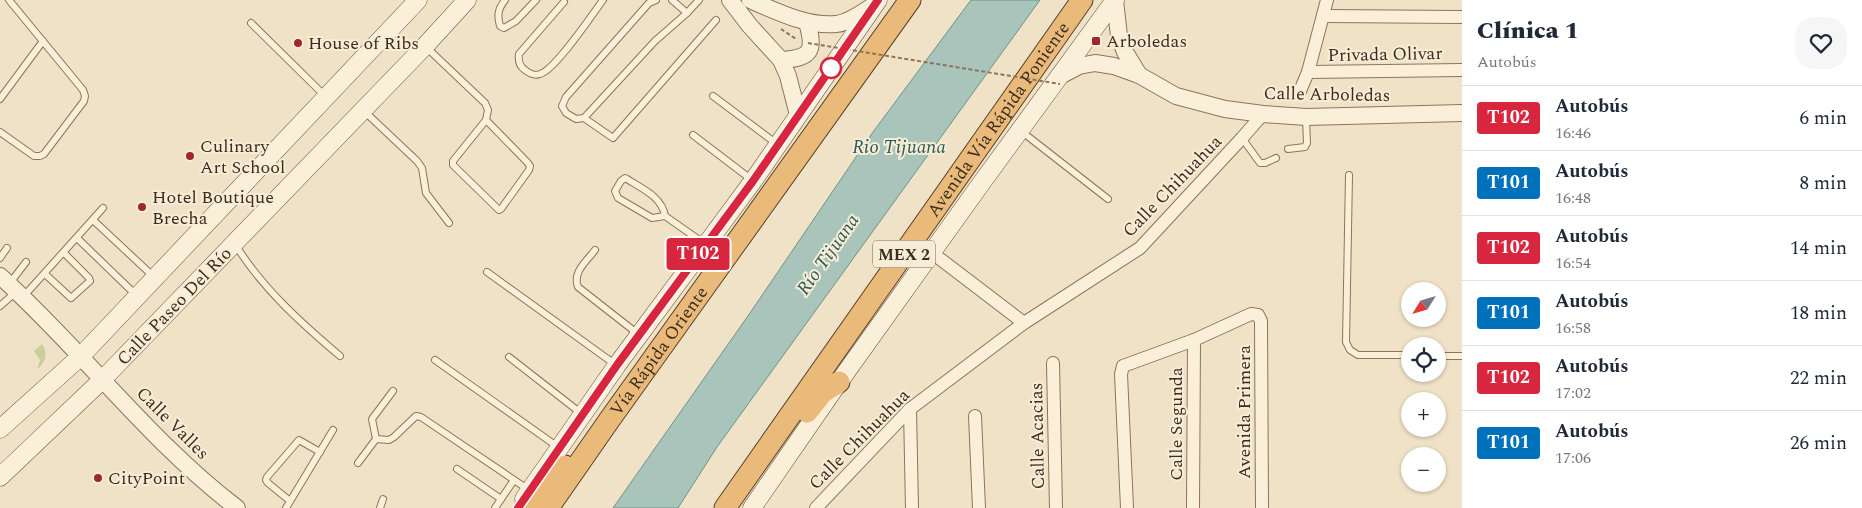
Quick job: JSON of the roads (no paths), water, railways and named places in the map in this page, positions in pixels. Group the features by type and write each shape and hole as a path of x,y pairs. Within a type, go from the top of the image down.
{"highway":[{"path":"888,30 902,0"},
{"name":"Vía Rápida Oriente","path":"548,508 910,0"},
{"name":"Avenida Vía Rápida Poniente","path":"725,508 1082,0"},
{"path":"738,490 748,484 823,392 838,382"},
{"path":"527,499 610,419"}],"main road":[{"name":"Calle Paseo Del Río","path":"2,424 80,357 155,278 189,236 326,97 418,0"},
{"name":"Calle Paseo Del Río","path":"0,478 102,380 364,110 467,0"},
{"path":"752,508 838,382 1020,130 1060,80 1115,0"},
{"path":"518,508 527,499 559,448 617,365 753,181 876,2"}],"street":[{"path":"730,0 750,26 781,60 788,76 798,115"},
{"path":"750,0 807,22 836,24 848,20 876,2"},
{"path":"1115,0 1119,36 1125,52 1138,75"},
{"name":"Privada Olivar","path":"1300,91 1308,72 1327,0"},
{"path":"1323,16 1462,16"},
{"path":"781,60 802,58 808,52 812,40 807,22"},
{"name":"Calle Arboledas","path":"1060,80 1079,66 1095,63 1114,66 1138,75 1176,96 1225,109 1306,117 1462,113"},
{"name":"Privada Olivar","path":"1308,72 1462,70"},
{"name":"Calle Chihuahua","path":"816,508 910,409 1024,323 1140,248 1263,114"},
{"path":"931,252 1024,323"},
{"name":"Calle Valles","path":"12,287 219,498 237,508"},
{"name":"Avenida Primera","path":"1194,340 1251,314 1258,315 1261,321 1262,508"},
{"path":"1127,508 1121,374 1123,366 1194,340"},
{"name":"Calle Segunda","path":"1193,508 1194,340"},
{"name":"Calle Acacias","path":"1053,363 1056,508"},
{"path":"910,409 912,508"},
{"path":"975,416 979,508"},
{"path":"828,508 829,494"}],"lane":[{"path":"0,132 34,156 40,156 44,154 84,101 85,96 10,0"},
{"path":"506,0 499,10 498,16 500,26 504,28 516,21 536,0"},
{"path":"564,2 519,54 518,62 530,74 540,74 552,66 603,0"},
{"path":"656,0 648,3 566,97 562,106 566,113 576,119 584,118 656,41 699,0"},
{"path":"672,0 687,13"},
{"path":"584,118 613,138 716,20"},
{"path":"251,23 326,97"},
{"path":"0,99 43,41"},
{"path":"425,46 488,106 486,120 453,161 453,165 498,210 501,209 530,166 486,120"},
{"path":"713,96 778,145"},
{"path":"364,110 418,161 422,168 426,193 449,222"},
{"path":"1288,149 1305,147 1307,143 1306,117"},
{"path":"1020,130 1108,199"},
{"path":"693,135 753,181"},
{"path":"1242,138 1260,163 1262,164 1276,158"},
{"path":"1349,175 1346,342 1350,350 1358,355 1401,355"},
{"path":"665,216 664,207 659,200 625,178 621,181 615,191 618,198 652,218 665,216 706,244"},
{"path":"12,287 45,274 103,208"},
{"path":"92,220 155,278"},
{"path":"77,238 138,296"},
{"path":"234,243 248,266 262,283 316,336 340,356"},
{"path":"0,258 7,248"},
{"path":"595,250 576,274 575,280 578,286 640,334"},
{"path":"45,274 71,298 90,281 64,253"},
{"path":"0,306 26,262"},
{"path":"488,272 617,365"},
{"path":"1446,356 1462,356"},
{"path":"510,357 583,414"},
{"path":"436,360 559,448"},
{"path":"358,463 376,439 372,420 393,391"},
{"path":"376,439 389,440 416,416 421,417 514,480 527,499"},
{"path":"286,508 333,430"},
{"path":"290,501 268,484 267,477 299,440 320,452"},
{"path":"457,469 501,499"},
{"path":"494,508 514,480"},
{"path":"380,508 383,500"}],"water":[{"name":"Rio Tijuana","path":"971,0 1040,0 717,447 678,508 613,508 750,313 873,132"}],"place":[{"name":"Arboledas","path":"1096,41"},
{"name":"House of Ribs","path":"298,43"},
{"name":"Culinary Art School","path":"190,156"},
{"name":"Hotel Boutique Brecha","path":"142,207"},
{"name":"CityPoint","path":"98,478"}],"water label":[{"name":"Río Tijuana","path":"827,254"}]}
